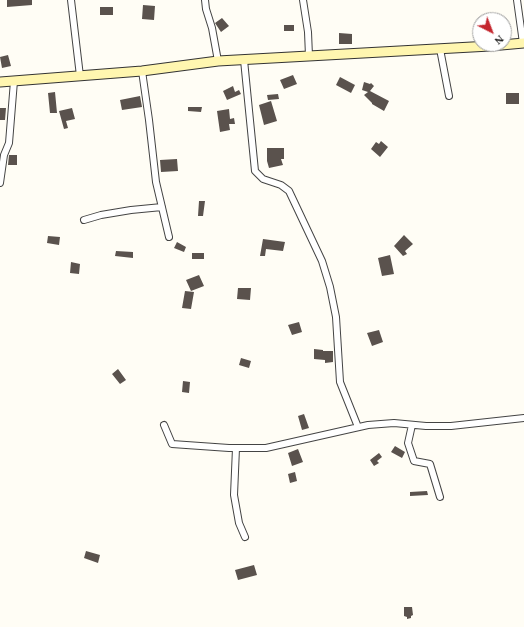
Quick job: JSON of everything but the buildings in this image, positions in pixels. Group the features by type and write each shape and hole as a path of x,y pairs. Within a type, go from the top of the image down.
{"main road":[{"path":"0,82 142,71 218,61 524,43"}],"street":[{"path":"71,0 80,76"},
{"path":"205,0 218,61"},
{"path":"303,0 308,32 309,56"},
{"path":"517,0 524,43"},
{"path":"440,49 449,96"},
{"path":"244,60 255,171 262,180 281,185 289,191 322,261 330,287 336,317 340,382 358,427"},
{"path":"142,71 156,182 169,237"},
{"path":"0,183 4,155 9,143 14,81"},
{"path":"84,220 101,215 131,210 162,207"},
{"path":"164,425 172,444 236,448 266,448 368,425 394,423 426,426 451,426 524,418"},
{"path":"412,425 408,442 414,462 430,464 440,497"},
{"path":"236,448 234,495 239,523 245,536"}]}
